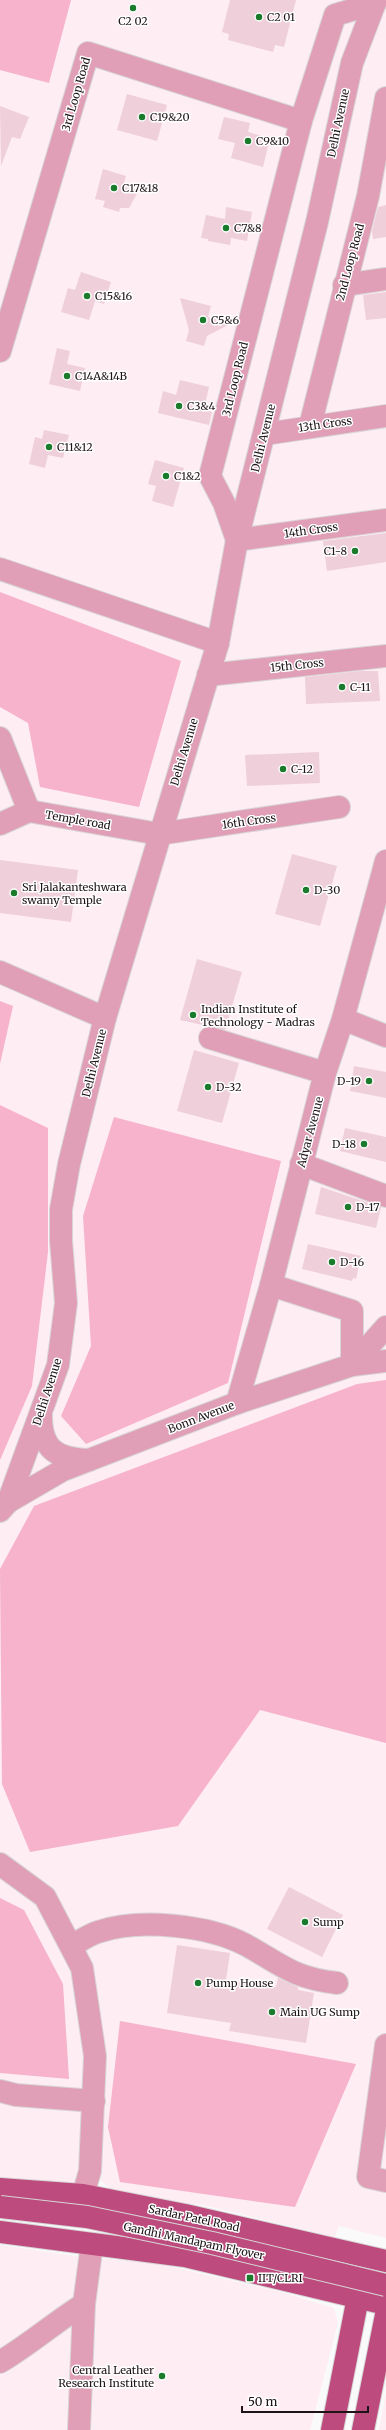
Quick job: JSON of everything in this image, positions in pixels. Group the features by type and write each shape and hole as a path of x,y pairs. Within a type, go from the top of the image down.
{"main road":[{"name":"Sardar Patel Road","path":"0,2189 83,2195 184,2215 376,2259"},
{"name":"Gandhi Mandapam Flyover","path":"0,2207 87,2217 212,2243 386,2285"},
{"path":"0,2232 185,2256 275,2276 386,2304"},
{"path":"275,2276 282,2238"},
{"path":"332,2430 358,2297 376,2259"},
{"path":"363,2430 386,2315"}],"lane":[{"name":"3rd Loop Road","path":"237,540 224,503 210,476 301,121 335,15 375,1"},
{"name":"Delhi Avenue","path":"4,1507 58,1365 66,1303 61,1241 61,1209 69,1164 105,1018 159,834 218,643 237,540 316,222 352,63 375,1"},
{"name":"3rd Loop Road","path":"0,351 88,53 301,121"},
{"name":"2nd Loop Road","path":"310,426 344,285 377,195 386,98"},
{"path":"344,285 386,279"},
{"name":"13th Cross","path":"264,434 310,426 386,416"},
{"name":"14th Cross","path":"237,540 386,520"},
{"path":"0,569 218,643"},
{"name":"15th Cross","path":"208,675 386,656"},
{"path":"0,738 29,811 0,824"},
{"name":"16th Cross","path":"159,834 339,807"},
{"name":"Temple road","path":"29,811 159,834"},
{"name":"Adyar Avenue","path":"237,1403 272,1285 301,1164 325,1073 343,1019 385,869"},
{"path":"0,972 105,1018"},
{"path":"343,1019 386,1036"},
{"path":"210,1038 325,1073"},
{"path":"301,1164 386,1196"},
{"path":"272,1285 352,1311 352,1365 386,1360"},
{"name":"Bonn Avenue","path":"4,1507 63,1470 237,1403 352,1365 386,1327"},
{"path":"41,1413 42,1433 53,1451 70,1458 88,1460"},
{"path":"0,1864 45,1897 82,1968 95,2056 90,2171 83,2195"},
{"path":"71,1946 97,1932 130,1926 165,1925 223,1935 246,1946 293,1974 316,1981 337,1984"},
{"path":"386,2045 368,2177 386,2181"},
{"path":"0,2091 16,2095 94,2101"},
{"path":"80,2430 84,2304 92,2244"},
{"path":"0,2362 26,2347 60,2319 84,2304"}],"shaded area":[{"name":"Indian Institute of Technology - Madras","path":"0,0 386,0 386,2238 339,2226 335,2237 203,2205 118,2195 101,2181 99,2172 75,2186 0,2180"},
{"path":"0,0 71,0 49,83 0,70"},
{"path":"0,592 181,661 139,807 40,787 28,723 0,707"},
{"path":"0,1001 13,1006 0,1064"},
{"path":"0,1105 48,1128 48,1252 32,1386 0,1460"},
{"path":"114,1117 281,1161 228,1383 86,1444 61,1416 91,1346 83,1216"},
{"path":"386,1380 386,1743 260,1710 178,1826 30,1852 2,1784 0,1569 34,1506 357,1384"},
{"path":"0,1898 24,1910 63,1984 69,2079 0,2073"},
{"path":"120,2021 356,2064 295,2207 120,2182 108,2127"},
{"name":"Central Leather Research Institute","path":"0,2245 83,2257 156,2263 281,2292 334,2308 338,2323 310,2430 0,2430"},
{"path":"386,2393 386,2430 379,2430"}],"building":[{"name":"C2 01","path":"230,0 296,0 284,47 275,45 273,52 228,40 229,34 222,32"},
{"name":"C19&20","path":"127,94 167,105 157,141 117,130"},
{"path":"0,106 29,117 20,139 12,137 1,166"},
{"name":"C9&10","path":"224,117 250,123 248,132 270,138 263,167 231,158 235,143 218,139"},
{"name":"C17&18","path":"103,169 126,176 123,186 139,190 129,208 120,208 119,212 103,207 105,201 95,199"},
{"path":"386,205 386,237 373,239 372,231 378,207"},
{"name":"C7&8","path":"226,207 252,212 247,241 231,238 230,245 208,241 208,239 201,238 206,215 225,219"},
{"name":"C15&16","path":"81,272 111,282 104,304 95,301 89,320 61,312 68,288 75,290"},
{"path":"386,292 386,318 366,320 363,295"},
{"name":"C5&6","path":"180,298 211,306 208,317 232,323 207,336 204,346 186,341 189,330"},
{"name":"C14A&14B","path":"57,348 70,351 67,364 85,368 80,391 49,384"},
{"name":"C3&4","path":"180,380 209,387 204,409 212,412 209,425 158,413 163,391 176,395"},
{"name":"C11&12","path":"44,430 69,435 63,458 48,455 45,468 29,464 35,437 42,439"},
{"name":"C1&2","path":"155,460 184,468 173,507 152,501 156,486 148,484"},
{"name":"C1-8","path":"386,533 386,562 327,571 323,541"},
{"name":"C-11","path":"360,671 378,671 380,701 306,704 305,677"},
{"name":"C-12","path":"319,752 320,783 247,786 245,755"},
{"name":"D-30","path":"292,854 337,866 320,926 275,914"},
{"path":"0,860 78,870 71,922 0,913"},
{"path":"197,959 242,972 225,1030 180,1020"},
{"name":"D-32","path":"194,1050 239,1063 222,1123 177,1111"},
{"name":"D-19","path":"354,1066 386,1072 386,1098 350,1091"},
{"name":"D-18","path":"345,1128 386,1137 386,1162 340,1151"},
{"name":"D-17","path":"321,1187 381,1207 376,1228 315,1214"},
{"name":"D-16","path":"308,1244 361,1256 356,1279 353,1278 352,1281 302,1269"},
{"name":"Sump","path":"289,1887 343,1915 322,1957 267,1929"},
{"path":"177,1945 230,1953 226,1980 276,1987 278,1978 298,1987 298,1990 314,1993 306,2043 229,2031 231,2023 167,2013"}],"place":[{"name":"C2 02","path":"133,8"},
{"name":"C2 01","path":"259,17"},
{"name":"C19&20","path":"142,117"},
{"name":"C9&10","path":"248,141"},
{"name":"C17&18","path":"114,188"},
{"name":"C7&8","path":"226,228"},
{"name":"C15&16","path":"87,296"},
{"name":"C5&6","path":"203,320"},
{"name":"C14A&14B","path":"67,376"},
{"name":"C3&4","path":"179,406"},
{"name":"C11&12","path":"49,447"},
{"name":"C1&2","path":"166,476"},
{"name":"C1-8","path":"355,551"},
{"name":"C-11","path":"342,687"},
{"name":"C-12","path":"283,769"},
{"name":"D-30","path":"306,890"},
{"name":"Sri Jalakanteshwara swamy Temple","path":"14,893"},
{"name":"Indian Institute of Technology - Madras","path":"193,1015"},
{"name":"D-19","path":"369,1081"},
{"name":"D-32","path":"208,1087"},
{"name":"D-18","path":"364,1144"},
{"name":"D-17","path":"348,1207"},
{"name":"D-16","path":"332,1262"},
{"name":"Sump","path":"305,1922"},
{"name":"Pump House","path":"198,1983"},
{"name":"Main UG Sump","path":"272,2012"},
{"name":"IIT/CLRI","path":"250,2278"},
{"name":"Central Leather Research Institute","path":"162,2376"}]}
